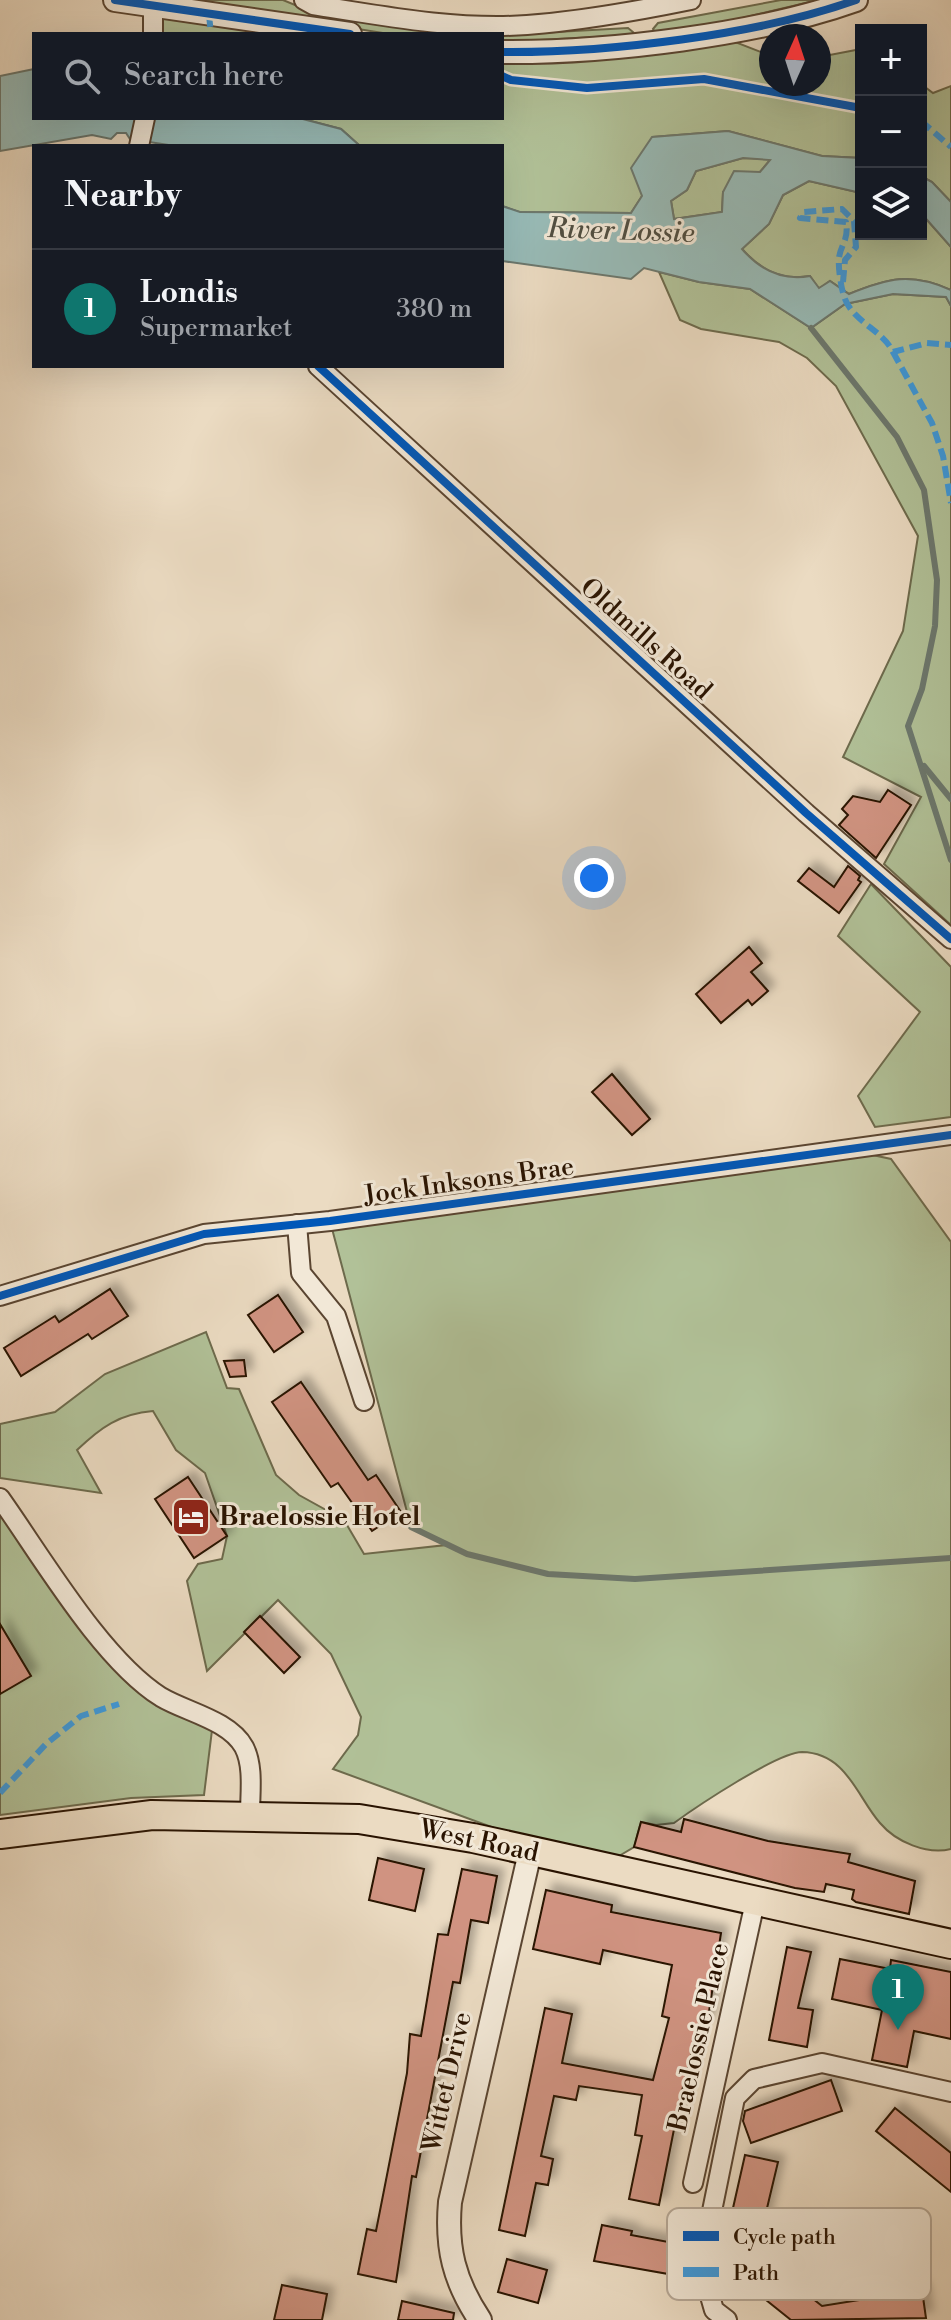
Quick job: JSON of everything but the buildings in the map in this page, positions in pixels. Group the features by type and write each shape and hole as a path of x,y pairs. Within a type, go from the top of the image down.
{"highway":[{"name":"West Road","path":"0,1834 152,1815 250,1814 359,1819 418,1827 951,1944"}],"street":[{"path":"115,0 153,8 335,32"},
{"path":"304,0 313,5 390,18 525,25 636,12 691,0"},
{"path":"504,52 547,52 639,42 814,15 856,0"},
{"path":"153,8 153,32"},
{"path":"636,12 639,42"},
{"path":"139,144 145,120"},
{"name":"Oldmills Road","path":"320,368 806,813 951,939"},
{"name":"Jock Inksons Brae","path":"0,1296 144,1249 204,1234 951,1135"},
{"path":"297,1224 301,1273 336,1316 364,1401"},
{"path":"0,1498 110,1651 160,1696 213,1722 243,1745 250,1772 250,1814"},
{"name":"Wittet Drive","path":"480,2320 461,2291 450,2260 450,2202 530,1852"},
{"name":"Braelossie Place","path":"693,2183 755,1902"},
{"path":"713,2208 735,2098 754,2079 822,2063 951,2092"},
{"path":"711,2300 714,2310 727,2320"}],"green space":[{"path":"201,0 283,0 312,12 474,31 538,33 628,28 633,32 632,35 504,42 504,32 377,32 203,4"},
{"path":"781,0 818,0 705,27 655,33 653,29 658,23"},
{"path":"153,8 335,32 154,32"},
{"path":"712,33 759,51 759,96 831,96 831,55 855,50 855,158 822,156 728,131 653,137 642,196 631,213 519,212 504,207 504,144 358,144 341,129 307,120 504,120 504,52"},
{"path":"951,86 951,202 927,179 927,88 933,93"},
{"path":"743,158 771,159 760,172 723,192 722,212 674,219 671,201 687,190 696,171"},
{"path":"809,181 855,192 855,240 927,240 927,220 951,247 951,290 924,281 900,279 849,294 830,281 819,289 810,276 790,277 772,272 742,249 769,224 783,195"},
{"path":"659,272 699,282 750,289 811,328 845,304 893,294 946,297 951,306 951,925 884,864 921,797 843,757 903,631 918,536 836,386 807,358 779,342 701,329 680,320"},
{"path":"871,884 951,967 951,1117 875,1127 858,1096 920,1012 838,936"},
{"path":"845,1149 891,1159 951,1242 951,1849 922,1848 894,1836 872,1813 840,1768 817,1754 802,1752 757,1770 674,1823 656,1825 641,1822 634,1847 619,1856 497,1829 333,1769 358,1735 361,1717 331,1654 278,1600 207,1671 187,1581 198,1564 222,1559 227,1536 205,1473 176,1450 153,1411 130,1415 111,1423 77,1450 101,1493 0,1478 0,1424 55,1412 105,1374 206,1332 227,1388 239,1389 276,1475 299,1495 344,1520 364,1554 446,1545 411,1527 330,1221"},
{"path":"0,1498 110,1651 213,1722 204,1795 131,1798 0,1815"}],"water":[{"path":"32,69 32,120 307,120 341,129 358,144 162,144 130,139 126,133 117,133 111,139 92,135 0,151 0,76"},
{"name":"River Lossie","path":"728,131 822,156 855,158 855,192 809,181 783,195 769,224 742,249 756,263 772,272 790,277 810,276 819,288 830,281 849,294 900,279 937,284 951,290 951,306 946,297 893,294 845,304 811,328 750,289 699,282 644,268 631,279 504,261 504,207 520,212 631,213 642,196 631,168 652,137","holes":["743,158 770,160 760,172 734,171 723,192 722,212 674,219 671,201 687,190 696,171"]},
{"path":"927,179 951,202 951,247 927,220"}],"waterway":[{"path":"811,328 897,437 924,490 937,580 935,626 922,689 908,726 951,860"},
{"path":"924,766 951,799"},
{"path":"411,1527 467,1554 548,1574 635,1579 951,1558"}],"marked path":[{"path":"209,15 211,32"},
{"path":"927,126 951,147"},
{"path":"843,282 845,260 856,247 854,221 842,209 804,212 800,218 846,222 839,262 844,296 853,312 882,337 893,352 927,343 951,345"},
{"path":"893,352 932,423 943,456 951,503"},
{"path":"0,1793 46,1744 81,1716 119,1704"}],"cycle path":[{"path":"115,0 336,32"},
{"path":"504,52 588,49 682,40 774,23 856,0"},
{"path":"504,77 587,88 704,79 855,107"},
{"path":"320,368 806,813 951,939"},
{"path":"0,1296 204,1234 330,1221 951,1135"}],"place":[{"name":"Braelossie Hotel","path":"191,1517"},
{"name":"Londis","path":"898,2030"}]}
